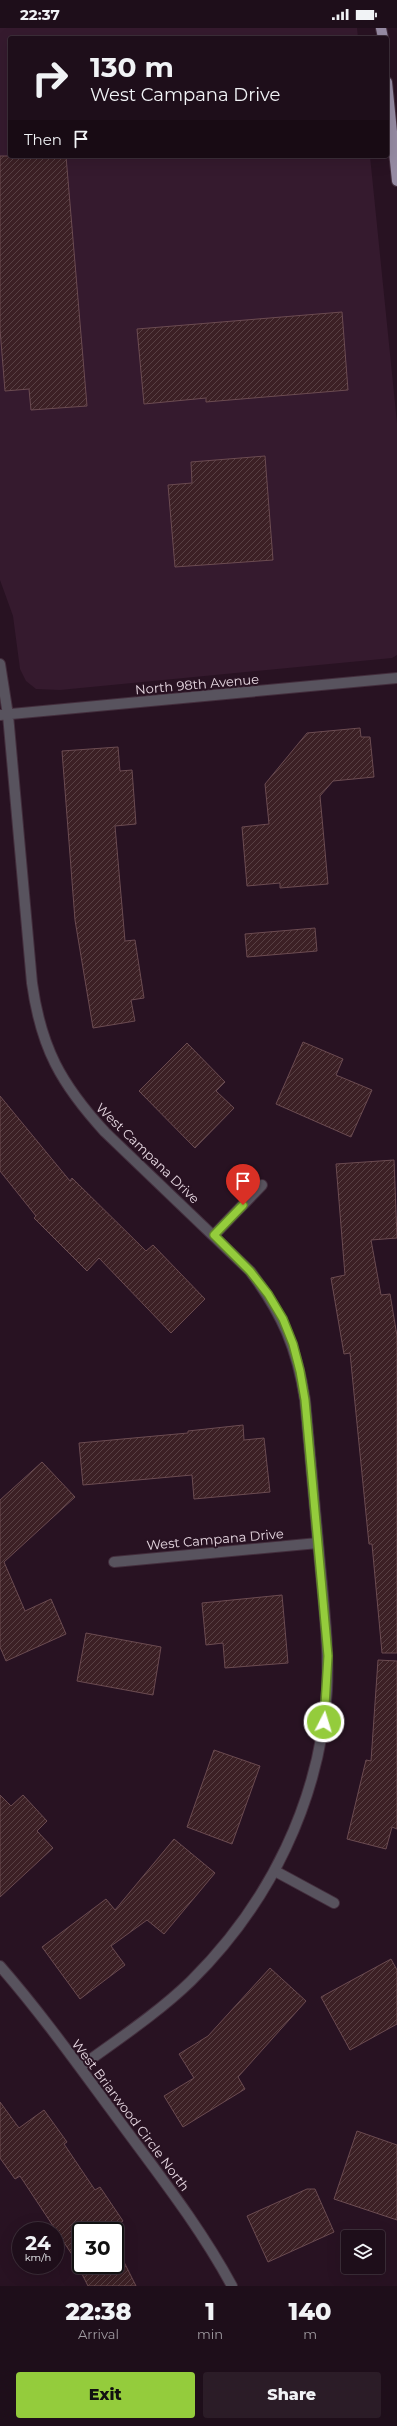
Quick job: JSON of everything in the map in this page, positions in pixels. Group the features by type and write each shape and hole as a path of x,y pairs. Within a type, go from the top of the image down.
{"main road":[{"path":"389,102 397,181"}],"street":[{"name":"West Campana Drive","path":"0,664 33,989 43,1035 53,1062 67,1088 105,1132 250,1271 268,1294 283,1319 293,1344 305,1400 328,1656 324,1722 310,1787 300,1818 275,1871 238,1927 190,1981 146,2018 80,2067"},
{"name":"North 98th Avenue","path":"4,715 397,678"},
{"path":"214,1235 262,1184"},
{"name":"West Campana Drive","path":"114,1562 318,1543"},
{"path":"275,1871 334,1903"},
{"name":"West Briarwood Circle North","path":"0,1966 80,2067 186,2211 232,2286"}],"shaded area":[{"path":"0,28 357,28 358,36 8,36 8,158 370,158 397,423 397,655 392,658 60,690 36,689 26,681 20,669 13,616 0,580"}],"building":[{"path":"0,156 8,156 8,158 66,158 87,406 31,410 29,389 5,391 0,329"},
{"path":"342,312 348,390 206,402 206,398 144,404 137,329"},
{"path":"265,456 273,560 175,567 168,485 192,483 191,462"},
{"path":"360,728 361,737 370,737 374,777 333,781 320,796 328,884 280,888 280,883 247,886 242,827 269,824 265,784 307,733"},
{"path":"118,747 120,771 132,770 136,824 115,826 125,941 135,940 144,998 131,1000 135,1021 93,1028 75,920 62,751"},
{"path":"315,928 317,951 247,957 245,934"},
{"path":"303,1042 343,1059 336,1075 372,1090 351,1137 276,1104"},
{"path":"187,1043 225,1082 216,1091 234,1108 195,1148 139,1091"},
{"path":"0,1096 70,1181 72,1178 146,1251 153,1245 205,1299 171,1333 99,1258 87,1271 34,1218 36,1216 0,1171"},
{"path":"394,1160 397,1238 371,1240 381,1295 390,1294 397,1336 397,1653 382,1653 372,1544 369,1544 350,1353 344,1354 331,1278 345,1275 336,1164"},
{"path":"243,1425 244,1440 264,1438 270,1492 194,1499 192,1475 83,1485 79,1443 188,1433 188,1431"},
{"path":"42,1462 75,1497 4,1562 25,1611 51,1599 66,1634 6,1661 0,1647 0,1500"},
{"path":"282,1595 288,1663 225,1668 223,1643 206,1645 202,1603"},
{"path":"86,1633 161,1647 153,1695 77,1681"},
{"path":"378,1660 397,1661 397,1829 392,1827 386,1849 347,1839 366,1760 371,1761"},
{"path":"214,1750 260,1766 232,1844 187,1827"},
{"path":"0,1795 11,1806 23,1795 47,1821 37,1831 53,1848 0,1897"},
{"path":"174,1839 215,1873 164,1934 147,1920 111,1946 125,1965 80,1999 42,1947 106,1899 115,1910"},
{"path":"391,1959 397,1970 397,2024 350,2050 321,1997"},
{"path":"270,1968 306,2001 238,2077 245,2089 183,2127 164,2096 194,2078 179,2054 208,2036"},
{"path":"0,2102 19,2128 44,2110 67,2142 64,2144 95,2190 100,2187 123,2221 72,2222 72,2254 64,2242 64,2222 50,2222 20,2176 15,2179 0,2158"},
{"path":"357,2131 397,2145 397,2220 334,2199"},
{"path":"307,2189 315,2189 334,2232 268,2262 247,2216"},
{"path":"124,2262 136,2286 88,2286 82,2274 124,2274"}],"route":[{"path":"243,1205 214,1235 250,1271 268,1294 283,1319 293,1344 300,1371 305,1400 328,1656 324,1722"}]}
